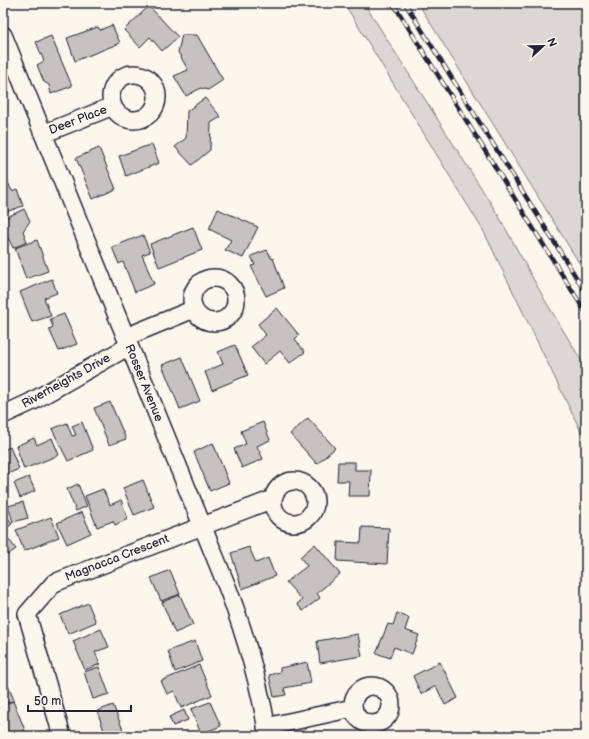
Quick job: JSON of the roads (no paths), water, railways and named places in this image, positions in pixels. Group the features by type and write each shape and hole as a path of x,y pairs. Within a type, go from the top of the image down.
{"street":[{"name":"Rosser Avenue","path":"3,35 228,589 246,637 257,677 267,732"},
{"name":"Deer Place","path":"43,134 113,106"},
{"name":"Riverheights Drive","path":"3,415 30,402 128,342 194,309"},
{"path":"202,526 273,499"},
{"name":"Magnacca Crescent","path":"62,736 27,614 54,583 202,526"},
{"path":"267,732 353,708"}],"railway":[{"path":"393,3 586,313"},
{"path":"405,3 586,293"}]}
